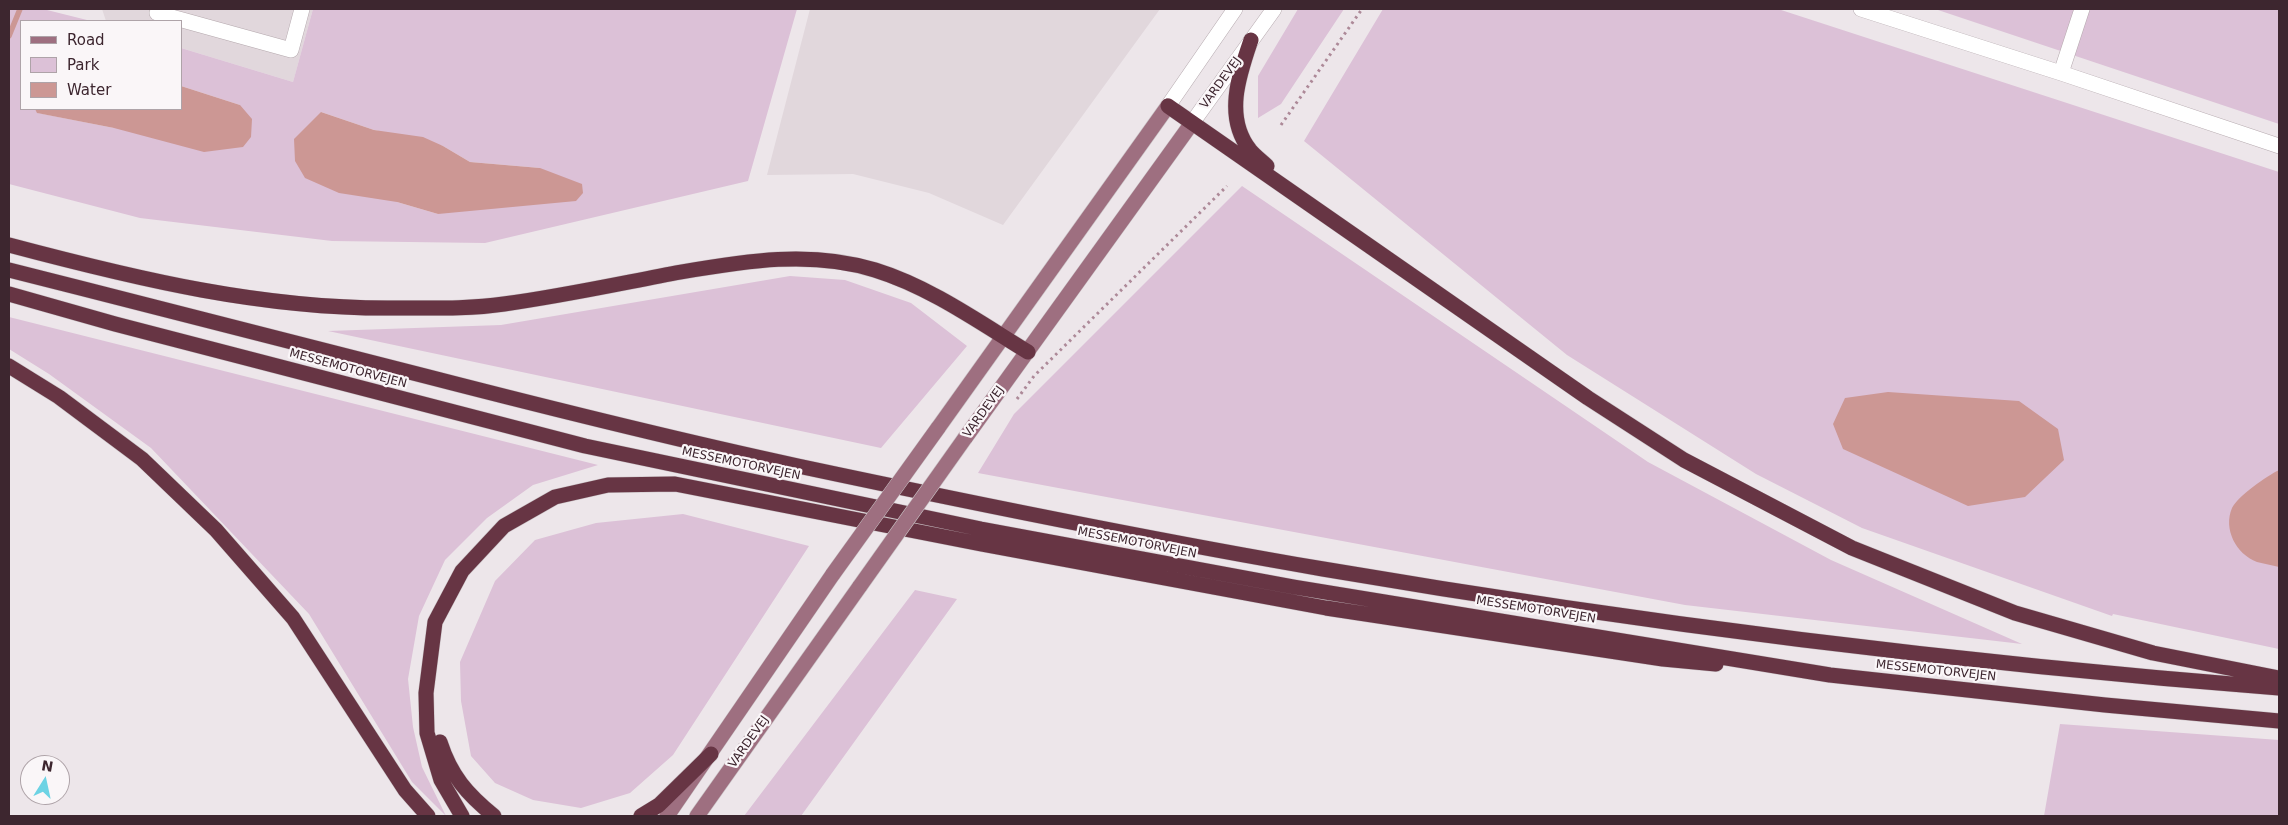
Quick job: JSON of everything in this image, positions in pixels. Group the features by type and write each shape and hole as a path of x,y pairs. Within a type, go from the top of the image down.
{"highway":[{"path":"1251,40 1238,77 1235,105 1239,126 1250,150 1307,202"},
{"path":"1168,106 1588,398 1684,460 1852,548 2015,613 2153,654 2279,678"},
{"path":"9,245 115,274 210,293 311,306 397,308 503,304 728,264 787,258 837,261 874,270 918,286 1028,352"},
{"name":"MESSEMOTORVEJEN","path":"9,270 595,419 793,465 1322,569 1572,608 1832,644 2108,675 2279,688"},
{"name":"MESSEMOTORVEJEN","path":"9,294 115,324 585,446 981,529 1284,585 1830,674 2096,704 2279,721"},
{"path":"9,366 59,397 142,458 216,530 293,618 405,790 428,816"},
{"path":"462,816 441,780 427,733 426,693 435,622 462,571 504,526 556,498 608,485 675,484 981,544 1326,608 1663,659 1830,674"},
{"path":"426,693 448,765 472,798 494,816"},
{"path":"641,816 659,805 711,754"}],"main road":[{"name":"VARDEVEJ","path":"667,816 833,574 1168,106"},
{"name":"VARDEVEJ","path":"697,816 965,438 1192,123"}],"street":[{"path":"157,13 291,50 302,9"},
{"name":"VARDEVEJ","path":"1168,106 1235,9"},
{"name":"VARDEVEJ","path":"1192,123 1274,9"},
{"path":"1861,9 2279,146"},
{"path":"2061,73 2082,9"}],"path":[{"path":"1281,125 1362,9"},
{"path":"1012,405 1034,376 1227,186"}],"shaded area":[{"path":"102,9 313,9 293,82 182,48 182,20 106,20"},
{"path":"810,9 1160,9 1003,225 929,193 853,174 767,175"}],"green space":[{"path":"9,9 43,9 87,20 20,20 20,110 36,110 38,113 114,128 240,105 182,86 182,48 293,82 313,9 797,9 748,181 485,243 332,241 140,218 9,184","holes":["321,112 374,130 443,146 470,162 540,168 438,214 397,202"]},
{"path":"1298,9 1344,9 1281,104 1258,118 1258,76"},
{"path":"1383,9 1778,9 2279,172 2279,649 2113,614 2112,616 1862,528 1756,474 1567,355 1304,141"},
{"path":"1935,9 2279,9 2279,124"},
{"path":"1242,186 1648,462 1831,560 2022,644 1685,605 978,473 1014,414"},
{"path":"790,276 845,280 911,303 967,346 881,448 328,331 501,325"},
{"path":"9,317 598,465 533,485 487,518 445,560 419,616 408,679 413,727 422,767 446,816 412,782 309,614 151,448 49,374 9,349"},
{"path":"683,514 809,546 673,755 630,793 581,808 533,800 495,783 471,756 461,701 460,662 495,581 535,540 596,523"},
{"path":"915,590 957,599 801,816 744,816"},
{"path":"2060,724 2279,740 2279,816 2044,816"}],"water":[{"path":"182,86 240,105 252,119 251,137 243,147 204,152 114,128 37,113 36,110 182,110"},
{"path":"321,112 374,130 423,137 470,162 540,168 582,184 583,193 576,201 438,214 397,202 339,193 305,178 295,161 294,139"},
{"path":"1888,392 2019,401 2058,429 2064,460 2025,497 1968,506 1843,449 1833,424 1845,398"},
{"path":"2279,470 2279,567 2257,562 2243,553 2233,540 2229,524 2232,508 2235,503 2253,487"}],"waterway":[{"path":"9,36 20,9"}]}
